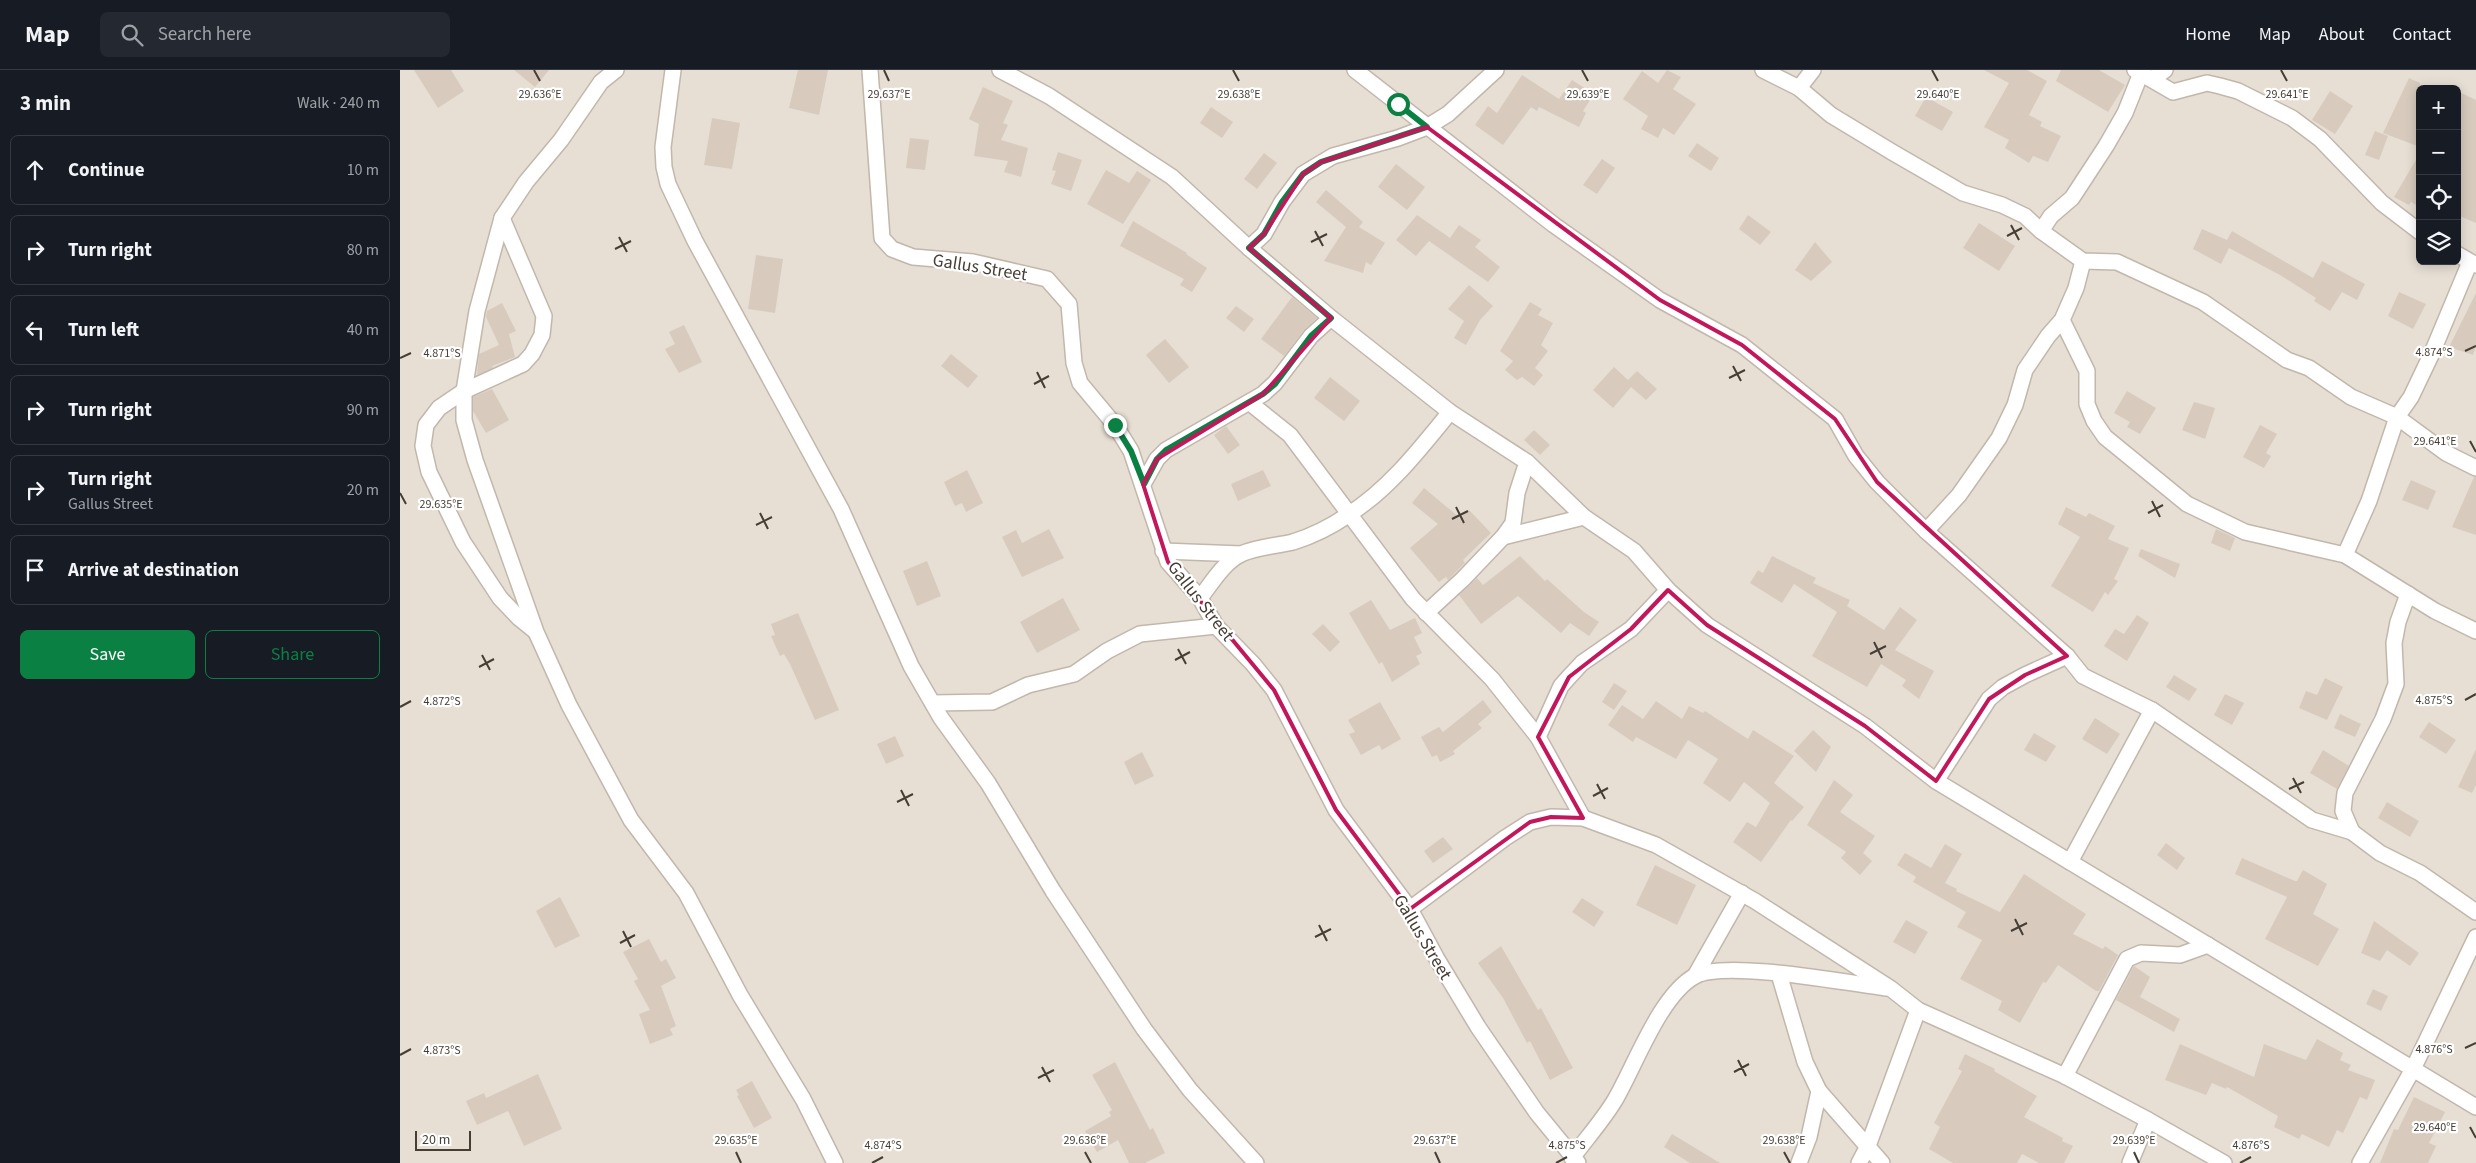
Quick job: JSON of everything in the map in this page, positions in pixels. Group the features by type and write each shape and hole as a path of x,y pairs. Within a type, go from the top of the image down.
{"street":[{"path":"616,70 602,82 562,140 526,182 502,218 477,311 464,391 464,420 475,460 536,632 569,705 631,820 686,893 740,995 803,1099 835,1163"},
{"path":"674,70 663,146 664,167 668,184 695,241 841,509 911,666 933,703 988,783 1053,891 1144,1030 1190,1090 1256,1163"},
{"name":"Gallus Street","path":"870,70 882,238 892,249 913,257 973,262 1047,279 1069,304 1074,363 1080,383 1115,425 1131,451 1144,484 1163,551 1168,562 1200,598 1216,626 1253,664 1274,690 1336,810 1410,910 1478,1026 1538,1113 1575,1160"},
{"path":"1000,70 1049,96 1172,176 1249,248 1331,318 1450,412 1527,462 1584,517 1634,551 1668,590 1706,625 1865,726 1936,781 2476,1107"},
{"path":"1355,70 1562,230 1660,300 1742,345 1835,419 1856,456 1877,482 1926,531 2067,656 2083,676 2152,710 2312,820 2352,832 2380,853 2420,873 2476,912"},
{"path":"1249,248 1264,234 1282,202 1303,174 1333,156 1398,138 1427,127 1448,114 1496,70"},
{"path":"1763,70 1799,88 1831,115 1963,193 2002,205 2025,216 2083,261 2117,262 2185,293 2236,323 2263,345 2287,360 2309,368 2351,397 2397,417 2446,453 2476,468"},
{"path":"1799,88 1813,70"},
{"path":"2143,74 2165,70"},
{"path":"2041,230 2051,216 2072,198 2125,113 2143,74"},
{"path":"2143,74 2173,92 2207,83 2238,91 2292,118 2320,139 2382,203 2416,229"},
{"path":"502,218 544,316 542,335 532,354 523,364 464,391 439,408 426,425 423,446 430,472 463,542 500,598 536,632"},
{"path":"1926,531 1959,495 1999,438 2015,405 2025,370 2048,336 2062,320 2076,288 2083,261"},
{"path":"2345,555 2370,501 2397,417 2411,397 2432,353 2468,261"},
{"path":"1144,484 1157,459 1166,450 1250,403 1275,384 1311,336 1331,318"},
{"path":"2062,320 2087,371 2087,404 2094,421 2105,437 2187,504 2245,532 2345,555 2435,611 2476,631"},
{"path":"1250,403 1290,435 1349,515 1426,613 1492,679 1538,738 1583,818"},
{"path":"1163,551 1241,554 1294,542 1314,534 1349,515 1386,484 1414,456 1450,412"},
{"path":"1426,613 1463,579 1503,537 1513,523 1517,493 1527,462"},
{"path":"1503,537 1584,517"},
{"path":"1200,598 1226,566 1241,554"},
{"path":"1538,738 1561,686 1582,663 1631,629 1668,590"},
{"path":"2352,832 2344,811 2345,793 2383,719 2396,684 2394,643 2398,622 2408,594"},
{"path":"933,703 992,702 1028,685 1074,674 1113,647 1140,634 1216,626"},
{"path":"1936,781 1988,699 2025,675 2067,656"},
{"path":"2070,862 2152,710"},
{"path":"1410,910 1504,838 1530,822 1551,816 1583,818 1656,844 1742,893 1890,988 1918,1010 2065,1076 2224,1163"},
{"path":"1695,976 1742,893"},
{"path":"2360,1163 2413,1069 2476,936"},
{"path":"2065,1076 2127,959 2141,953 2180,955 2208,945"},
{"path":"1575,1160 1615,1100 1661,1015 1680,986 1695,976 1712,971 1756,971 1890,988"},
{"path":"1779,974 1805,1062 1819,1091 1882,1163"},
{"path":"1859,1163 1868,1146 1918,1010"},
{"path":"1799,1163 1810,1137 1819,1091"},
{"path":"2130,1163 2148,1120"}],"highlighted area":[{"path":"1427,127 1660,300 1742,345 1835,419 1877,482 2067,656 2025,675 1989,699 1936,781 1865,726 1707,625 1668,590 1631,629 1569,677 1538,737 1583,818 1551,817 1530,822 1410,909 1336,810 1274,690 1168,562 1143,484 1157,459 1263,394 1331,318 1249,248 1264,234 1303,174 1321,162"}],"shaded area":[{"path":"400,70 2476,70 2476,1163 400,1163"}],"building":[{"path":"414,70 451,70 464,91 438,108"},
{"path":"514,70 549,70 535,87"},
{"path":"798,70 828,70 819,115 789,108"},
{"path":"1667,70 1681,77 1673,89 1696,104 1674,135 1663,128 1658,138 1641,129 1648,116 1623,99 1642,71 1658,83"},
{"path":"1984,70 2027,70 2047,81 2029,115 2042,122 2040,126 2061,136 2048,162 2033,156 2029,163 2005,148 2009,140 1984,127 2009,83"},
{"path":"2061,70 2099,70 2125,85 2108,112 2056,81"},
{"path":"1522,75 1559,99 1572,80 1594,94 1583,111 1586,113 1579,127 1539,107 1537,111 1531,107 1503,145 1475,125 1488,106 1497,113"},
{"path":"2409,78 2420,83 2420,85 2416,85 2416,145 2383,133"},
{"path":"983,87 1013,101 1003,123 1008,125 1001,140 1028,148 1021,177 1004,172 1008,161 974,156 979,124 969,119"},
{"path":"2330,91 2353,106 2335,134 2312,120"},
{"path":"2461,93 2476,100 2476,223 2461,217"},
{"path":"1926,97 1953,112 1942,131 1915,116"},
{"path":"1211,107 1233,122 1222,138 1200,123"},
{"path":"712,118 740,123 732,169 704,165"},
{"path":"2375,131 2388,136 2379,160 2365,155"},
{"path":"910,138 929,140 925,170 906,168"},
{"path":"1697,143 1719,158 1711,171 1688,156"},
{"path":"1058,152 1082,160 1071,191 1051,184 1056,171 1052,170"},
{"path":"1264,153 1277,163 1257,189 1244,179"},
{"path":"1602,159 1615,168 1597,194 1583,185"},
{"path":"2416,160 2416,205 2411,202 2409,205 2394,197"},
{"path":"1396,164 1425,187 1407,210 1378,187"},
{"path":"1106,170 1129,183 1137,171 1151,180 1123,224 1087,204"},
{"path":"1326,190 1363,222 1359,227 1385,243 1371,265 1366,262 1363,273 1324,261 1346,227 1316,202"},
{"path":"1417,215 1450,238 1459,225 1481,240 1475,247 1500,267 1488,282 1429,241 1416,256 1396,240"},
{"path":"1748,215 1771,232 1760,245 1739,229"},
{"path":"1133,221 1187,253 1207,268 1192,292 1180,285 1184,279 1120,246"},
{"path":"1979,223 2015,246 1999,271 1963,248"},
{"path":"2202,229 2227,240 2232,231 2313,278 2322,261 2365,284 2357,300 2342,292 2330,311 2314,301 2316,298 2280,275 2229,248 2221,264 2193,249"},
{"path":"1815,242 1832,262 1811,281 1795,270"},
{"path":"756,255 783,259 775,313 748,309"},
{"path":"1469,285 1493,306 1480,320 1466,345 1454,338 1464,321 1448,309"},
{"path":"2399,292 2426,304 2413,329 2388,316"},
{"path":"2476,293 2476,346 2473,355 2449,347"},
{"path":"1292,297 1317,318 1304,330 1284,356 1261,339"},
{"path":"1530,302 1542,309 1538,315 1553,323 1541,345 1548,351 1535,368 1543,375 1534,386 1522,377 1517,380 1505,370 1513,361 1500,351"},
{"path":"502,303 516,331 509,334 515,357 492,366 493,368 477,375 479,354 499,345 486,317 487,311"},
{"path":"1236,306 1254,319 1244,332 1226,318"},
{"path":"684,325 702,362 679,373 665,349 675,344 669,332"},
{"path":"1165,339 1189,367 1169,383 1146,355"},
{"path":"951,354 978,376 968,388 941,366"},
{"path":"1614,367 1628,380 1637,371 1657,389 1646,400 1631,387 1613,408 1593,390"},
{"path":"1330,377 1360,401 1344,421 1314,398"},
{"path":"492,389 509,420 486,433 473,411 473,397"},
{"path":"2127,391 2156,408 2140,434 2127,427 2130,422 2114,413"},
{"path":"2194,402 2215,408 2205,439 2182,430"},
{"path":"2260,425 2277,434 2266,453 2271,456 2264,468 2243,457"},
{"path":"1226,426 1240,445 1228,454 1214,435"},
{"path":"1534,430 1550,445 1540,455 1524,440"},
{"path":"967,470 983,503 966,512 962,503 955,506 944,482"},
{"path":"1263,470 1271,486 1238,501 1231,484"},
{"path":"2474,477 2476,477 2476,535 2452,527"},
{"path":"2411,480 2436,491 2428,510 2402,500"},
{"path":"1424,488 1460,518 1469,510 1491,533 1463,560 1465,563 1448,580 1446,577 1439,582 1410,548 1438,524 1412,503"},
{"path":"2066,507 2086,517 2089,513 2115,526 2108,539 2129,548 2114,579 2118,581 2108,595 2105,592 2093,612 2051,586 2080,537 2058,524"},
{"path":"1049,529 1064,558 1022,577 1002,537 1016,530 1022,543"},
{"path":"2216,529 2235,538 2230,551 2211,543"},
{"path":"2141,549 2180,564 2175,578 2138,556"},
{"path":"1520,556 1545,581 1547,579 1584,612 1599,622 1589,636 1570,623 1561,633 1518,596 1481,624 1459,595 1477,578 1483,585"},
{"path":"1772,556 1816,578 1813,583 1850,600 1847,606 1884,630 1900,607 1917,620 1895,650 1934,671 1919,699 1902,686 1906,680 1881,664 1867,687 1812,656 1837,612 1794,584 1782,603 1750,583 1758,570 1763,573"},
{"path":"927,561 941,596 917,606 903,571"},
{"path":"1063,598 1080,630 1037,653 1020,622"},
{"path":"1371,600 1390,630 1415,618 1422,633 1414,637 1422,653 1416,656 1420,664 1392,682 1382,662 1379,664 1349,613"},
{"path":"798,613 839,710 815,720 790,664 784,654 780,656 771,636 775,635 771,624"},
{"path":"2137,615 2149,623 2127,661 2104,646 2115,629 2124,634"},
{"path":"1323,624 1340,642 1330,652 1312,634"},
{"path":"2174,675 2197,689 2189,701 2166,687"},
{"path":"2325,678 2343,687 2327,720 2299,708 2306,691 2317,695"},
{"path":"1614,683 1627,691 1614,710 1602,702"},
{"path":"2225,694 2244,703 2232,725 2214,715"},
{"path":"1483,700 1492,712 1478,724 1482,728 1453,751 1455,754 1440,762 1437,755 1432,757 1421,737 1439,727 1443,732"},
{"path":"1656,701 1682,719 1689,706 1703,713 1705,711 1748,739 1753,730 1794,756 1774,783 1804,807 1791,820 1761,862 1733,842 1747,822 1756,827 1770,803 1744,782 1730,802 1703,783 1718,759 1688,740 1676,759 1636,737 1633,742 1608,725 1622,705 1643,719"},
{"path":"1380,702 1401,739 1382,750 1379,745 1361,755 1349,734 1355,732 1348,720"},
{"path":"2340,714 2361,724 2355,737 2334,728"},
{"path":"2095,718 2120,734 2107,754 2082,739"},
{"path":"2429,722 2456,740 2446,754 2419,737"},
{"path":"1813,730 1831,747 1816,772 1794,751"},
{"path":"2034,733 2056,746 2046,762 2024,750"},
{"path":"895,736 904,756 886,764 877,744"},
{"path":"2476,749 2476,785 2472,793 2458,787"},
{"path":"2323,750 2349,766 2337,789 2310,773"},
{"path":"1142,752 1154,776 1135,785 1124,762"},
{"path":"1834,780 1853,795 1840,812 1875,836 1863,853 1872,861 1860,875 1841,858 1846,852 1807,825"},
{"path":"2387,802 2419,821 2410,837 2378,818"},
{"path":"1443,837 1453,849 1433,863 1424,851"},
{"path":"2166,843 2185,858 2177,870 2157,855"},
{"path":"1945,844 1962,854 1945,883 1957,889 1956,891 2000,912 2024,874 2086,914 2073,934 2103,949 2105,946 2118,955 2099,991 2096,991 2058,965 2046,983 2043,982 2020,1023 1998,1010 2002,1001 1960,979 1982,940 1957,927 1966,912 1913,882 1916,877 1897,865 1905,853 1931,868"},
{"path":"2242,858 2295,881 2297,881 2303,870 2327,884 2313,914 2339,929 2318,966 2265,939 2287,897 2235,874"},
{"path":"1655,865 1696,885 1677,925 1636,905"},
{"path":"560,897 580,936 555,948 536,911"},
{"path":"1582,898 1604,912 1594,927 1572,912"},
{"path":"1906,920 1928,932 1915,954 1893,942"},
{"path":"2374,921 2419,953 2410,966 2387,950 2380,961 2361,953"},
{"path":"649,939 661,962 666,959 676,978 661,986 676,1026 670,1029 673,1035 650,1044 639,1014 650,1010 634,981 638,979 623,952"},
{"path":"1501,946 1538,1010 1541,1008 1573,1068 1550,1080 1530,1041 1527,1043 1503,998 1478,963"},
{"path":"2134,966 2150,977 2140,997 2180,1019 2174,1032 2116,1000"},
{"path":"2373,989 2388,996 2381,1011 2366,1004"},
{"path":"2317,1039 2343,1053 2340,1060 2351,1065 2348,1070 2375,1080 2367,1100 2360,1097 2343,1133 2337,1130 2329,1147 2302,1134 2299,1139 2274,1127 2278,1116 2227,1087 2226,1089 2212,1083 2206,1095 2165,1080 2180,1044 2254,1077 2264,1044 2306,1060"},
{"path":"1965,1054 1995,1069 1994,1071 2037,1096 2024,1117 2063,1138 2062,1141 2073,1146 2064,1163 2039,1163 2022,1154 2017,1163 1953,1163 1929,1149 1940,1127 1934,1123 1962,1071 1958,1069"},
{"path":"1115,1062 1150,1130 1153,1128 1165,1153 1145,1163 1129,1163 1118,1140 1097,1152 1085,1131 1111,1116 1109,1112 1112,1110 1092,1075"},
{"path":"538,1074 562,1129 524,1146 508,1111 477,1125 466,1101 484,1093 486,1098"},
{"path":"752,1081 772,1118 754,1128 737,1096 739,1095 736,1090"},
{"path":"2414,1097 2445,1112 2429,1143 2436,1146 2428,1163 2380,1163 2394,1129 2398,1130"},
{"path":"1672,1134 1720,1163 1690,1163 1664,1147"}],"route":[{"path":"1115,425 1131,451 1144,484 1157,459 1166,450 1250,403 1275,384 1311,336 1331,318 1249,248 1264,234 1282,202 1303,174 1333,156 1398,138 1427,127 1398,104"}]}
